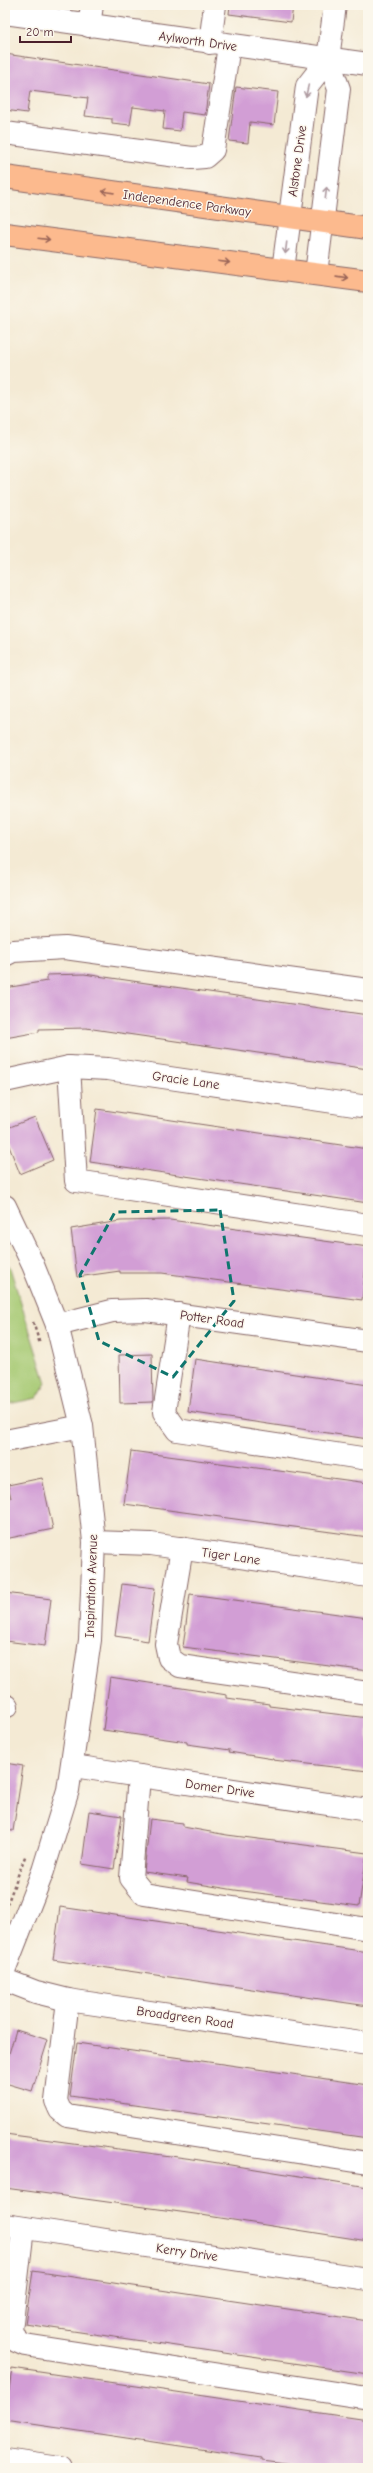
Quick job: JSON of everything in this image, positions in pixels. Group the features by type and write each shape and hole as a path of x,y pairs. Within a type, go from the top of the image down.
{"main road":[{"name":"Independence Parkway","path":"5,177 368,228"},
{"path":"5,234 368,281"}],"street":[{"path":"89,26 92,5"},
{"path":"5,133 192,158 206,157 214,150 220,44 215,5"},
{"path":"316,274 339,89 328,59 335,5"},
{"name":"Aylworth Drive","path":"5,12 89,26 368,64"},
{"name":"Alstone Drive","path":"283,270 307,86 328,59"},
{"path":"5,955 13,951 65,948 368,990"},
{"path":"70,1067 76,1181 368,1226"},
{"name":"Gracie Lane","path":"5,1081 70,1067 108,1069 368,1107"},
{"name":"Inspiration Avenue","path":"5,1206 33,1265 57,1325 82,1426 94,1542 90,1640 73,1766 68,1790 43,1871 5,1968"},
{"name":"Potter Road","path":"57,1325 112,1311 146,1310 368,1342"},
{"path":"179,1314 164,1412 177,1430 368,1459"},
{"path":"5,1441 82,1426"},
{"name":"Tiger Lane","path":"94,1542 151,1544 368,1576"},
{"path":"182,1548 166,1644 170,1658 180,1666 368,1693"},
{"name":"Domer Drive","path":"73,1766 368,1810"},
{"path":"139,1776 131,1878 144,1894 368,1929"},
{"name":"Broadgreen Road","path":"5,1980 36,1992 68,2000 368,2044"},
{"path":"68,2000 56,2101 60,2110 67,2116 368,2163"},
{"path":"14,2226 11,2330 16,2341 25,2344 368,2398"},
{"name":"Kerry Drive","path":"14,2226 368,2279"},
{"path":"5,2460 60,2468"}],"path":[{"path":"32,1318 41,1347"},
{"path":"5,1910 28,1848"}],"highlighted area":[{"path":"220,1210 234,1301 173,1377 99,1341 80,1275 115,1212"}],"green space":[{"path":"5,1261 10,1268 46,1383 37,1398 8,1404 5,1390"}],"building":[{"path":"230,5 293,5 291,22 229,14"},
{"path":"5,54 209,84 205,115 182,112 180,131 163,129 165,111 133,107 130,125 112,123 112,119 85,116 88,98 30,91 27,113 5,110"},
{"path":"236,87 278,92 274,125 250,122 248,143 229,141"},
{"path":"84,974 368,1015 368,1069 86,1028 39,1029 39,1032 5,1038 5,988 47,981 47,975"},
{"path":"97,1109 368,1149 368,1203 90,1162"},
{"path":"35,1117 53,1160 20,1174 5,1136 5,1129"},
{"path":"170,1220 368,1247 362,1300 162,1273 120,1273 120,1271 77,1277 71,1229 120,1221"},
{"path":"152,1354 153,1402 120,1403 119,1355"},
{"path":"195,1359 368,1385 368,1439 188,1412"},
{"path":"131,1451 368,1483 368,1537 124,1504"},
{"path":"42,1478 53,1529 5,1539 5,1499 11,1498 8,1485"},
{"path":"122,1584 155,1588 148,1641 115,1636"},
{"path":"5,1593 51,1599 45,1646 5,1641"},
{"path":"190,1594 368,1618 368,1671 183,1647"},
{"path":"110,1677 227,1695 227,1698 269,1704 269,1706 368,1718 368,1771 273,1760 229,1752 230,1750 187,1744 187,1742 103,1730"},
{"path":"5,1763 23,1766 13,1831 5,1830"},
{"path":"89,1811 122,1816 114,1869 82,1864"},
{"path":"150,1819 183,1823 183,1827 227,1835 367,1853 359,1906 235,1890 187,1882 188,1878 144,1872"},
{"path":"60,1907 368,1952 368,2006 53,1960"},
{"path":"16,2030 48,2040 32,2091 5,2083 5,2067"},
{"path":"77,2043 368,2085 368,2138 70,2096"},
{"path":"5,2134 193,2159 368,2187 368,2241 195,2214 5,2188"},
{"path":"33,2271 368,2321 368,2374 25,2324"},
{"path":"12,2368 368,2420 368,2468 326,2468 261,2460 261,2458 5,2420"}]}
